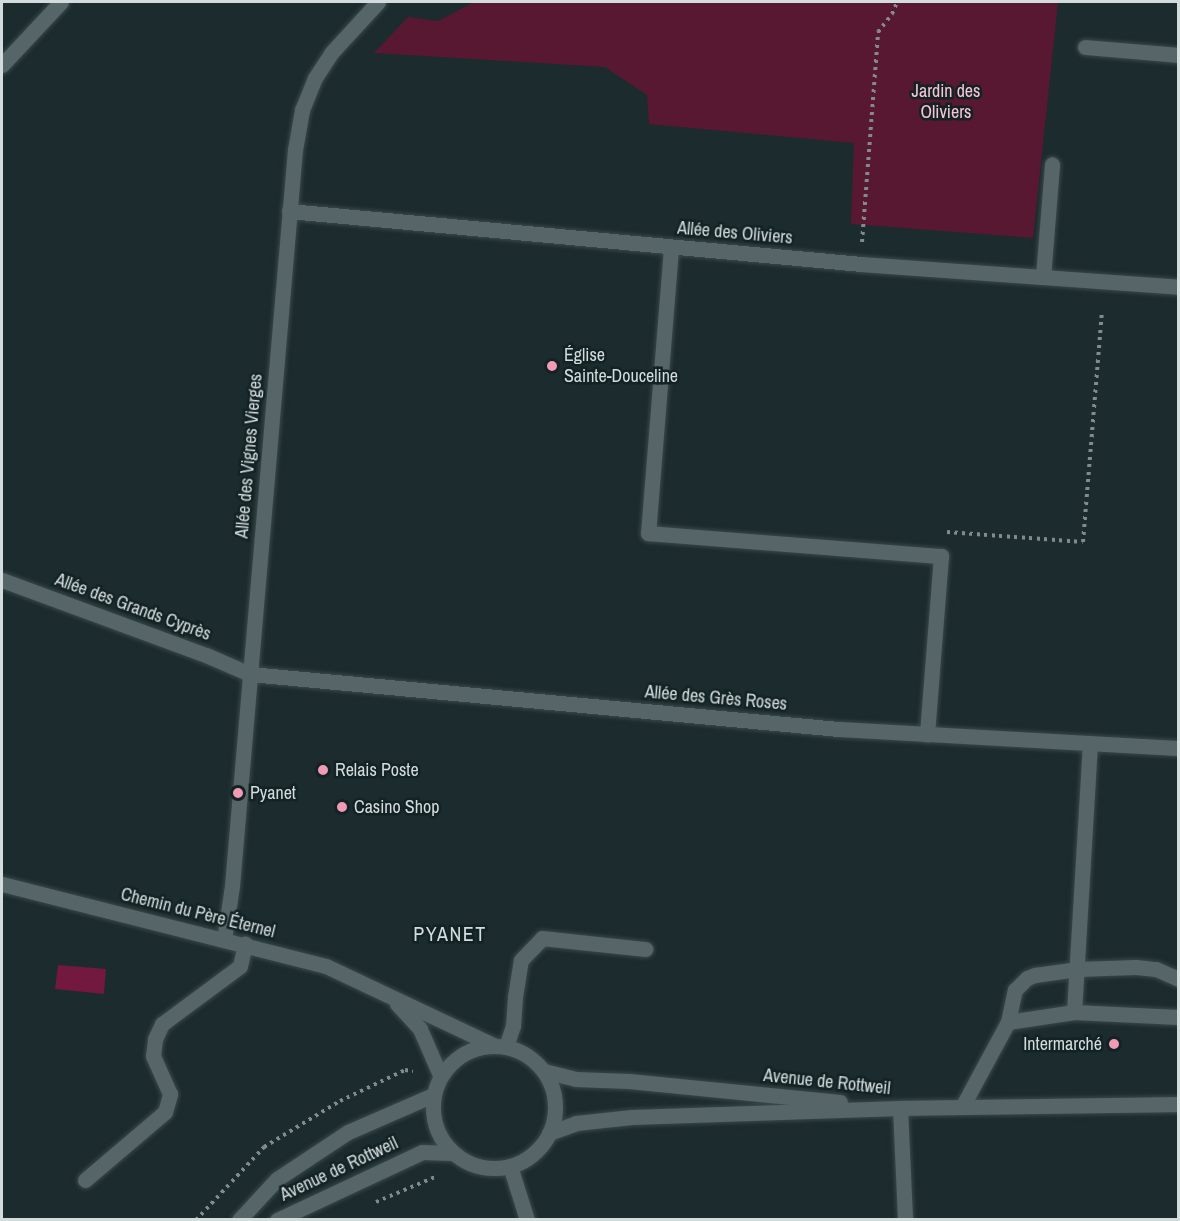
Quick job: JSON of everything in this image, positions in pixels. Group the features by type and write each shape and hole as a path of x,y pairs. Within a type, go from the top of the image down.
{"street":[{"path":"2,65 61,2"},
{"name":"Allée des Vignes Vierges","path":"224,940 232,886 295,150 302,110 315,78 332,52 378,2"},
{"path":"1085,46 1179,56"},
{"path":"1043,278 1052,164"},
{"name":"Allée des Oliviers","path":"290,211 671,248 1179,287"},
{"path":"671,248 648,533 941,556 927,734"},
{"name":"Allée des Grands Cyprès","path":"2,580 195,651 250,674"},
{"name":"Allée des Grès Roses","path":"250,674 838,729 1179,748"},
{"path":"1074,1012 1090,743"},
{"name":"Chemin du Père Éternel","path":"2,884 326,966 499,1046"},
{"path":"499,1046 513,1026 515,997 522,960 542,938 645,949"},
{"path":"86,1180 165,1112 170,1094 153,1056 162,1024 240,966 245,944"},
{"path":"962,1107 1008,1022 1015,990 1027,978 1077,969 1156,969 1179,979"},
{"name":"Chemin du Père Éternel","path":"381,992 404,1009 420,1029 440,1076"},
{"path":"1008,1022 1074,1012 1179,1017"},
{"path":"499,1046 530,1057 544,1071 552,1089 555,1108 549,1133 528,1158 510,1166 490,1168 470,1163 453,1153 439,1135 433,1116 433,1095 440,1076 454,1059 472,1049 499,1046"},
{"name":"Avenue de Rottweil","path":"544,1071 575,1079 629,1081 900,1108"},
{"name":"Avenue de Rottweil","path":"239,1220 277,1179 348,1132 433,1095"},
{"path":"905,1220 900,1108 1179,1104"},
{"name":"Avenue de Rottweil","path":"549,1133 576,1123 632,1117 900,1108"},
{"name":"Avenue de Rottweil","path":"277,1220 422,1152 453,1153"},
{"path":"510,1166 527,1220"}],"path":[{"path":"861,264 878,32 892,14 897,2"},
{"path":"941,556 943,531 1083,542 1102,314"},
{"path":"369,1205 470,1163"}],"green space":[{"name":"Jardin des Oliviers","path":"474,2 1058,2 1033,238 851,224 854,143 649,124 647,95 605,67 374,53 408,17 438,21"}],"shaded area":[{"path":"58,965 106,969 104,994 55,989"}],"place":[{"name":"Église Sainte-Douceline","path":"552,366"},
{"name":"Relais Poste","path":"323,770"},
{"name":"Pyanet","path":"238,793"},
{"name":"Casino Shop","path":"342,807"},
{"name":"Intermarché","path":"1114,1044"}],"district":[{"name":"PYANET","path":"450,933"}]}
